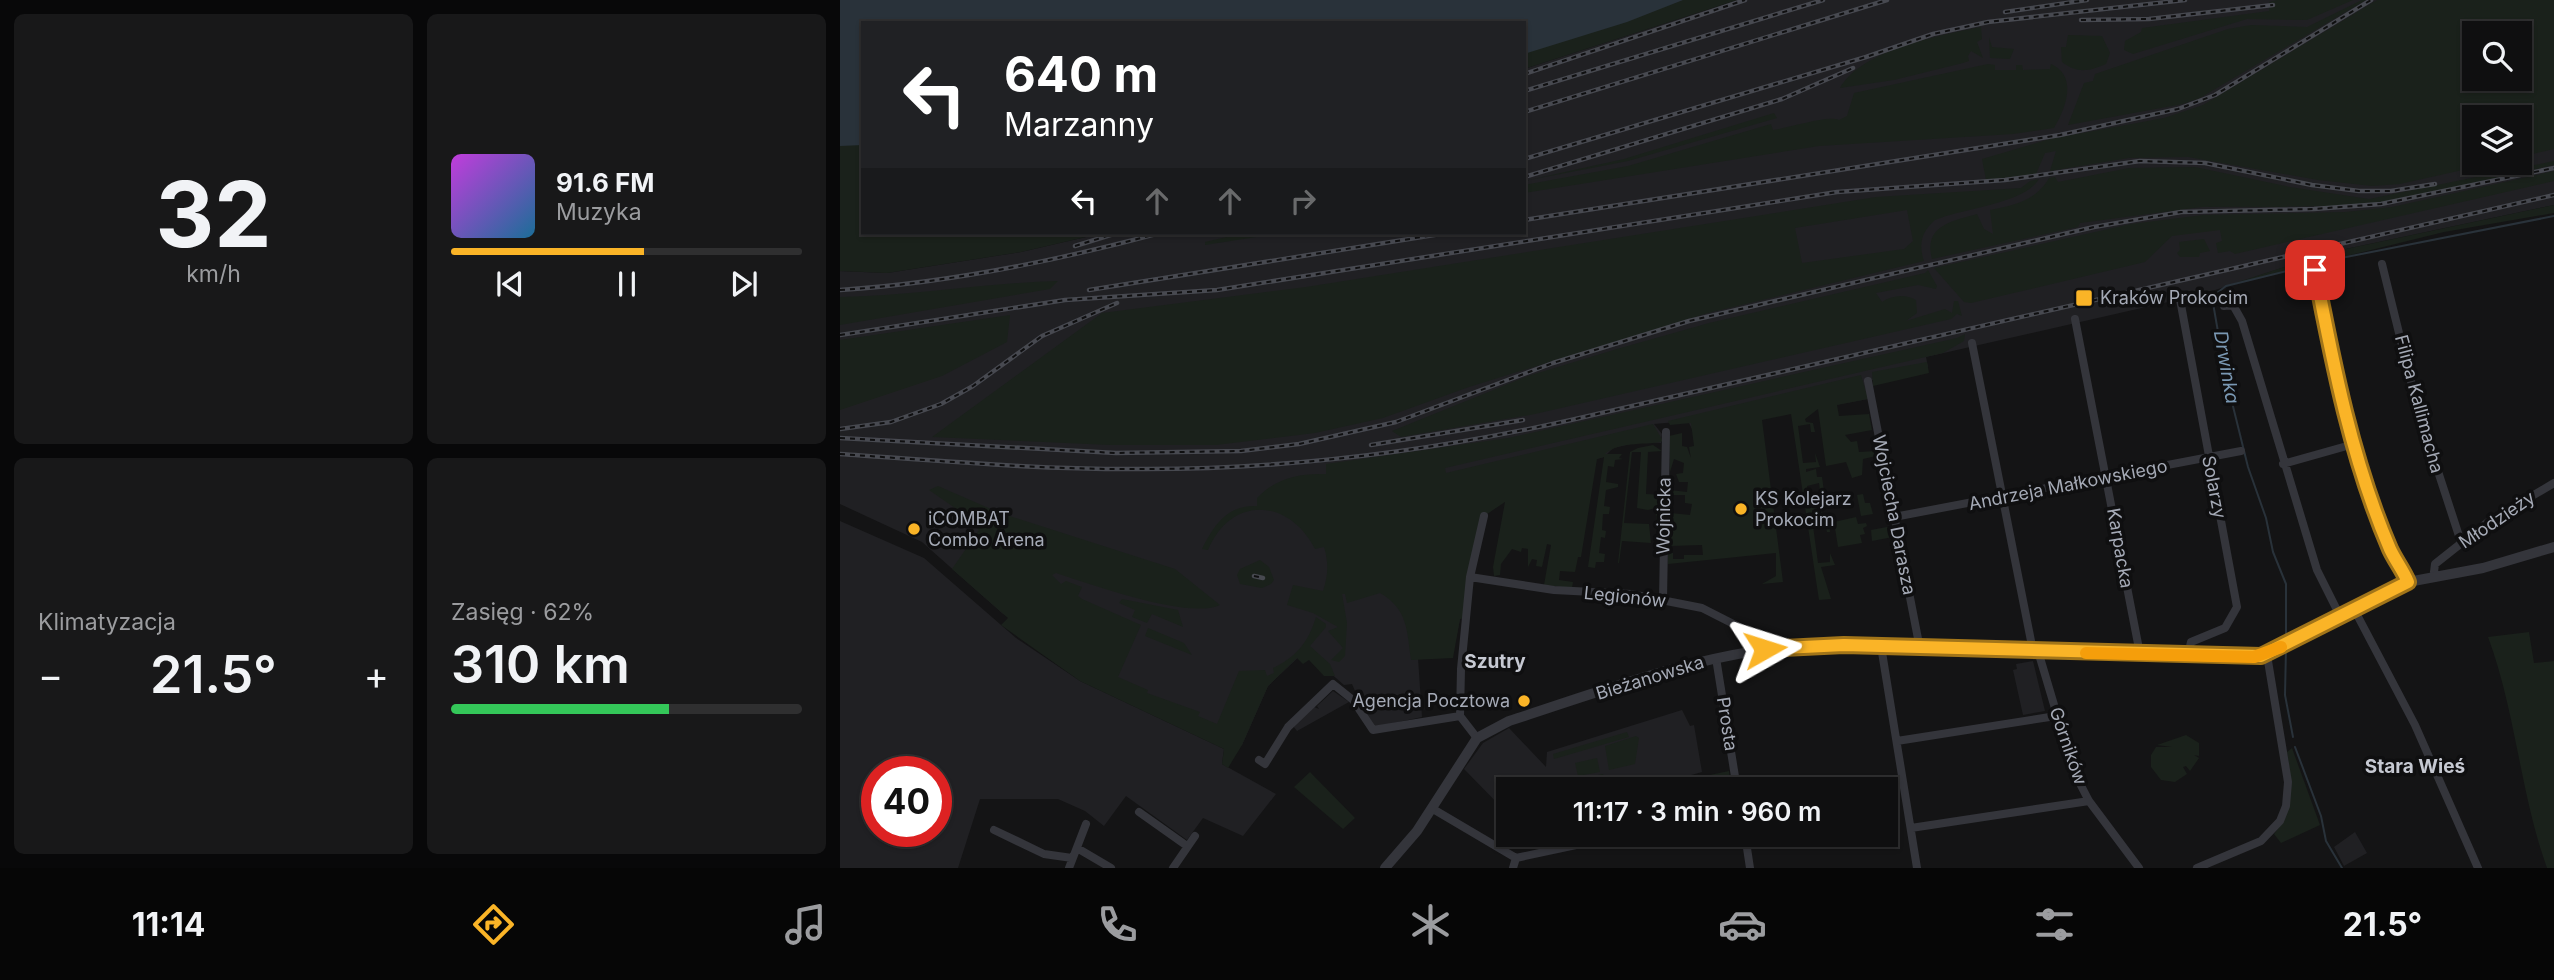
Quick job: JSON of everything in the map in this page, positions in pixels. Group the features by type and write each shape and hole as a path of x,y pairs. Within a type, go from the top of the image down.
{"street":[{"name":"Filipa Kallimacha","path":"2382,264 2416,402 2461,542"},
{"path":"2315,270 2333,362 2354,444 2390,549 2408,582"},
{"name":"Solarzy","path":"2179,294 2237,610 2225,628 2191,642 2188,655"},
{"path":"2224,306 2234,305 2242,321 2283,464 2320,578 2340,616"},
{"name":"Karpacka","path":"2075,319 2108,478 2140,654"},
{"name":"Górników","path":"1972,343 2036,651 2056,716 2074,772 2090,800 2139,868"},
{"name":"Wojciecha Darasza","path":"1868,381 1920,649"},
{"name":"Wojnicka","path":"1663,600 1665,432"},
{"path":"2283,464 2354,444"},
{"name":"Andrzeja Małkowskiego","path":"1894,517 2241,451"},
{"name":"Młodzieży","path":"2438,576 2442,560 2461,542 2488,522 2554,483"},
{"path":"1478,738 1460,716 1461,669 1470,578 1484,516"},
{"name":"Bieżanowska","path":"1385,868 1433,809 1478,738 1509,721 1716,658 1765,649 1819,645 2254,657 2267,654 2408,582 2489,567 2554,547"},
{"name":"Legionów","path":"1470,578 1538,588 1631,594 1663,600 1719,614 1761,638 1765,649"},
{"path":"2354,609 2417,728 2478,868"},
{"path":"1881,646 1917,868"},
{"path":"2197,868 2261,841 2280,821 2286,806 2288,782 2267,654"},
{"name":"Prosta","path":"1716,658 1735,777"},
{"path":"1259,760 1265,764 1288,727 1333,684 1353,700 1373,730 1460,716"},
{"path":"1897,741 2056,716"},
{"path":"1911,828 2090,800"},
{"path":"1433,809 1516,858 1567,847"},
{"path":"1139,812 1187,846"},
{"path":"1069,868 1086,824"},
{"path":"994,830 1044,855 1072,858"},
{"path":"1173,868 1195,836"},
{"path":"1747,847 1750,868"},
{"path":"1077,848 1111,868"},
{"path":"1513,868 1516,858"}],"shaded area":[{"path":"840,0 1737,0 1526,68 1526,21 861,21 861,235 1094,235 1021,252 887,273 840,271"},
{"path":"840,0 1683,0 1627,22 1526,53 1526,21 861,21 861,145 840,146"},
{"path":"1737,0 2554,0 2554,205 2327,253 2203,294 1926,357 1928,367 1865,382 1868,399 1693,431 1688,421 1654,424 1662,434 1661,443 1640,442 1613,448 1604,457 1545,473 1481,518 1452,658 1418,658 1422,717 1375,727 1368,721 1352,684 1344,685 1305,651 1268,686 1242,745 1093,676 1002,613 922,542 840,504 840,271 887,273 1021,252 1094,235 1526,235 1526,68"},
{"path":"2353,0 2307,20 2247,19 2133,54 2124,50 2125,41 2141,32 2142,28 2269,11 2269,2"},
{"path":"2366,0 2200,98 2183,104 2068,125 2084,83 2093,81 2095,74 2228,29 2251,25 2307,27"},
{"path":"2377,0 2554,0 2554,149 2532,154 2532,105 2462,105 2462,170 2400,184 2372,186 2318,180 2188,157 2129,158 2050,171 2056,151 2045,153 2036,174 1986,180 1982,159 2050,139 2164,118 2203,105"},
{"path":"1981,27 1982,39 1977,42 1983,58 1971,51 1969,61 1963,63 1894,80 1840,88 1850,75 1883,54 1924,40"},
{"path":"2068,35 2102,36 2110,53 2106,64 2084,70 2062,62 2061,47 2066,47"},
{"path":"1989,37 1992,47 2014,49 2010,59 1990,58"},
{"path":"1988,64 1995,65 1995,70 2016,70 2016,65 2022,65 2023,70 2050,69 2051,64 2065,76 2067,84 2065,102 2054,128 2013,134 1819,146 1526,193 1526,185 1628,166 1771,124 1773,130 1817,120 1839,120 1847,116 1854,93"},
{"path":"1774,113 1777,118 1628,161 1526,181 1624,159"},
{"path":"2554,161 2554,165 2532,170 2532,166"},
{"path":"2195,167 2290,187 2369,199 2486,175 2509,175 2392,201 2345,206 2202,207 2080,223 2078,227 1932,259 1930,248 1936,232 1942,227 1977,214 1984,229 1993,234 1990,210 2024,201 2038,192 2049,178 2055,177 2058,182 2129,168"},
{"path":"2554,171 2554,181 2235,254 2230,251 2218,253 2216,243 2222,241 2220,230 2172,236 2145,262 1971,303 1964,302 1934,268 2131,224 2203,215 2345,212 2392,207"},
{"path":"2039,179 2031,187 2007,200 1935,220 1922,238 1924,261 1708,313 1469,387 1383,418 1315,433 1216,445 1110,445 932,437 1102,313 1306,287 1876,197 2021,188 2030,181","holes":["1907,210 1913,241 1904,249 1802,263 1795,228"]},
{"path":"2554,205 2554,213 2444,232 2229,285 2327,253"},
{"path":"1235,235 1268,235 1205,245 1205,242"},
{"path":"2204,239 2210,251 2200,253 2199,257 2180,257 2177,253 2180,250 2179,242"},
{"path":"1928,270 1936,289 1918,285 1876,293 1882,302 1899,296 1916,300 1917,313 1906,321 1945,309 1952,313 1954,301 1958,301 1962,316 1957,314 1951,319 1535,414 1401,437 1392,431 1528,376 1617,349 1709,323 1925,273"},
{"path":"1058,281 1050,289 840,325 840,297"},
{"path":"1010,315 1007,342 942,376 840,410 840,340"},
{"path":"1965,334 1964,341 1943,353 1445,468 1446,473 1653,424 1663,441 1627,445 1605,454 1622,454 1619,458 1623,459 1615,460 1614,467 1608,466 1606,482 1618,484 1618,487 1606,490 1604,506 1610,507 1609,514 1603,514 1602,530 1606,531 1605,538 1601,537 1599,553 1605,554 1604,562 1596,562 1595,568 1588,567 1604,457 1597,459 1581,557 1578,557 1575,572 1560,571 1559,580 1573,582 1572,588 1544,585 1551,545 1547,544 1542,567 1536,566 1537,560 1532,559 1528,567 1528,549 1522,548 1521,552 1512,549 1501,564 1500,575 1494,576 1493,567 1505,502 1484,516 1465,618 1460,619 1453,658 1411,660 1407,630 1401,614 1389,599 1380,593 1347,603 1345,594 1342,594 1347,623 1345,656 1339,662 1331,660 1343,648 1328,631 1338,627 1313,613 1287,605 1293,585 1323,591 1327,569 1324,547 1315,549 1304,532 1291,520 1276,512 1245,512 1231,519 1218,532 1208,550 1202,549 1211,532 1230,513 1237,509 1257,506 1257,498 1280,481 1297,476 1326,474 1326,464 1508,438 1957,338"},
{"path":"1927,362 1929,373 1873,386 1872,372"},
{"path":"1861,375 1868,399 1837,405 1839,416 1869,414 1872,430 1845,435 1851,442 1857,441 1859,452 1876,451 1876,456 1863,459 1862,475 1852,478 1846,462 1826,466 1818,409 1805,419 1806,422 1813,423 1815,432 1811,432 1810,424 1798,426 1803,463 1816,462 1815,453 1820,467 1806,469 1806,472 1816,469 1817,477 1822,477 1824,491 1820,491 1819,483 1807,486 1810,504 1822,502 1821,494 1827,507 1812,510 1813,513 1822,509 1823,518 1828,518 1830,532 1827,532 1825,524 1813,526 1818,563 1830,562 1830,553 1835,565 1821,567 1831,599 1819,600 1791,414 1762,420 1783,582 1762,584 1776,576 1776,553 1668,564 1668,553 1673,553 1673,559 1684,559 1684,555 1703,555 1702,545 1670,546 1670,513 1690,515 1692,504 1685,503 1685,495 1670,495 1670,490 1687,492 1688,482 1679,482 1676,474 1683,473 1684,463 1674,459 1670,472 1669,436 1682,433 1682,446 1687,447 1691,458 1689,447 1694,446 1691,423 1670,425 1668,421"},
{"path":"1653,445 1662,451 1648,452 1646,494 1663,495 1662,523 1657,523 1656,513 1661,513 1659,507 1648,510 1637,508 1641,452 1632,452 1624,523 1649,524 1651,543 1622,541 1618,563 1630,452"},
{"path":"938,486 1000,513 1175,569 1220,605 1186,608 1163,604 1056,573 1052,575 1061,584 1066,581 1082,587 1078,596 1082,599 1141,625 1118,677 1148,690 1147,693 1200,712 1198,716 1217,724 1239,671 1265,670 1267,676 1274,673 1273,668 1300,648 1316,617 1326,624 1326,627 1310,646 1330,664 1335,676 1324,676 1309,660 1303,664 1297,658 1268,686 1242,745 1228,768 1222,764 1224,749 1080,681 1001,625 1008,618 952,569 979,530 955,508 929,490"},
{"path":"1863,494 1865,503 1870,503 1873,514 1861,516 1857,495"},
{"path":"1856,517 1858,524 1866,523 1867,526 1863,528 1865,534 1860,535 1862,543 1838,547 1834,522"},
{"path":"840,521 924,558 1016,638 1080,681 1224,749 1222,764 1276,794 1243,836 1203,818 1187,840 1126,796 1104,826 1085,811 1058,799 980,799 958,868 840,868"},
{"path":"1892,526 1893,537 1872,541 1871,530"},
{"path":"1260,560 1269,567 1274,580 1271,584 1262,588 1240,584 1237,575 1240,569"},
{"path":"1122,599 1178,610 1183,627 1152,614 1147,623 1132,617 1135,610 1119,603"},
{"path":"1148,628 1184,643 1192,655 1145,636"},
{"path":"2529,632 2534,663 2554,661 2554,868 2547,868 2538,840 2505,694 2488,637"},
{"path":"2033,661 2045,711 2023,715 2013,670 2017,669 2016,664"},
{"path":"1333,691 1349,702 1297,731 1293,726 1314,707 1319,709 1317,706"},
{"path":"1682,710 1690,726 1694,725 1702,772 1684,777 1496,777 1496,802 1464,769 1483,743 1509,728 1546,767 1547,752"},
{"path":"1627,732 1629,737 1554,759 1553,754"},
{"path":"2186,735 2199,743 2199,756 2194,755 2199,758 2190,771 2186,766 2183,767 2187,774 2175,782 2161,780 2151,767 2151,755 2156,747 2172,747 2157,745"},
{"path":"1636,736 1639,738 1635,764 1609,770 1605,746"},
{"path":"2292,748 2320,825 2281,843 2274,834 2289,805 2291,785 2287,752"},
{"path":"1597,758 1600,772 1578,776 1575,763"},
{"path":"1729,771 1730,777 1705,777"},
{"path":"1310,772 1355,818 1343,829 1294,787"},
{"path":"2355,832 2367,853 2344,866 2334,847"}],"waterway":[{"name":"Drwinka","path":"2286,639 2286,584 2273,552 2266,518 2248,467 2226,378 2213,303 2217,293 2226,286 2336,259 2554,216"},
{"name":"Drwinka","path":"2286,648 2285,695 2293,737"},
{"name":"Drwinka","path":"2295,747 2321,816 2326,841 2342,868"}],"railway":[{"path":"1526,73 1745,0"},
{"path":"1526,90 1823,0"},
{"path":"1526,111 1887,0"},
{"path":"2005,12 2087,0"},
{"path":"1526,158 1866,57 1933,34 1988,22 2185,0"},
{"path":"1526,220 2060,135 2178,109 2215,95 2371,0"},
{"path":"2081,20 2149,19 2273,5"},
{"path":"1526,176 1782,99 1853,68"},
{"path":"840,335 1065,300 1217,290 1837,192 2005,180 2140,161 2205,163 2312,185 2359,191 2391,191 2435,184"},
{"path":"840,438 1116,453 1241,451 1299,444 1396,422 1553,363 1689,321 2094,227 2181,212 2314,209 2381,204 2554,168"},
{"path":"840,454 1031,467 1200,468 1307,462 1466,441 1571,420 2554,195"},
{"path":"1075,246 1111,235"},
{"path":"840,290 921,282 1002,269 1152,235"},
{"path":"1089,290 1434,235"},
{"path":"840,429 891,422 941,404 973,386 1042,336 1117,303"},
{"path":"1371,445 1523,420"},
{"path":"1254,576 1263,578"}],"slow traffic":[{"path":"2086,653 2254,657 2281,647"}],"place":[{"name":"Kraków Prokocim","path":"2084,298"},
{"name":"KS Kolejarz Prokocim","path":"1741,509"},
{"name":"iCOMBAT Combo Arena","path":"914,529"},
{"name":"Agencja Pocztowa","path":"1524,701"}],"district":[{"name":"Szutry","path":"1495,661"},
{"name":"Stara Wieś","path":"2415,766"}],"route":[{"path":"1765,649 1844,645 1982,651 2261,656 2408,582 2390,549 2354,444 2333,362 2315,270"}]}
